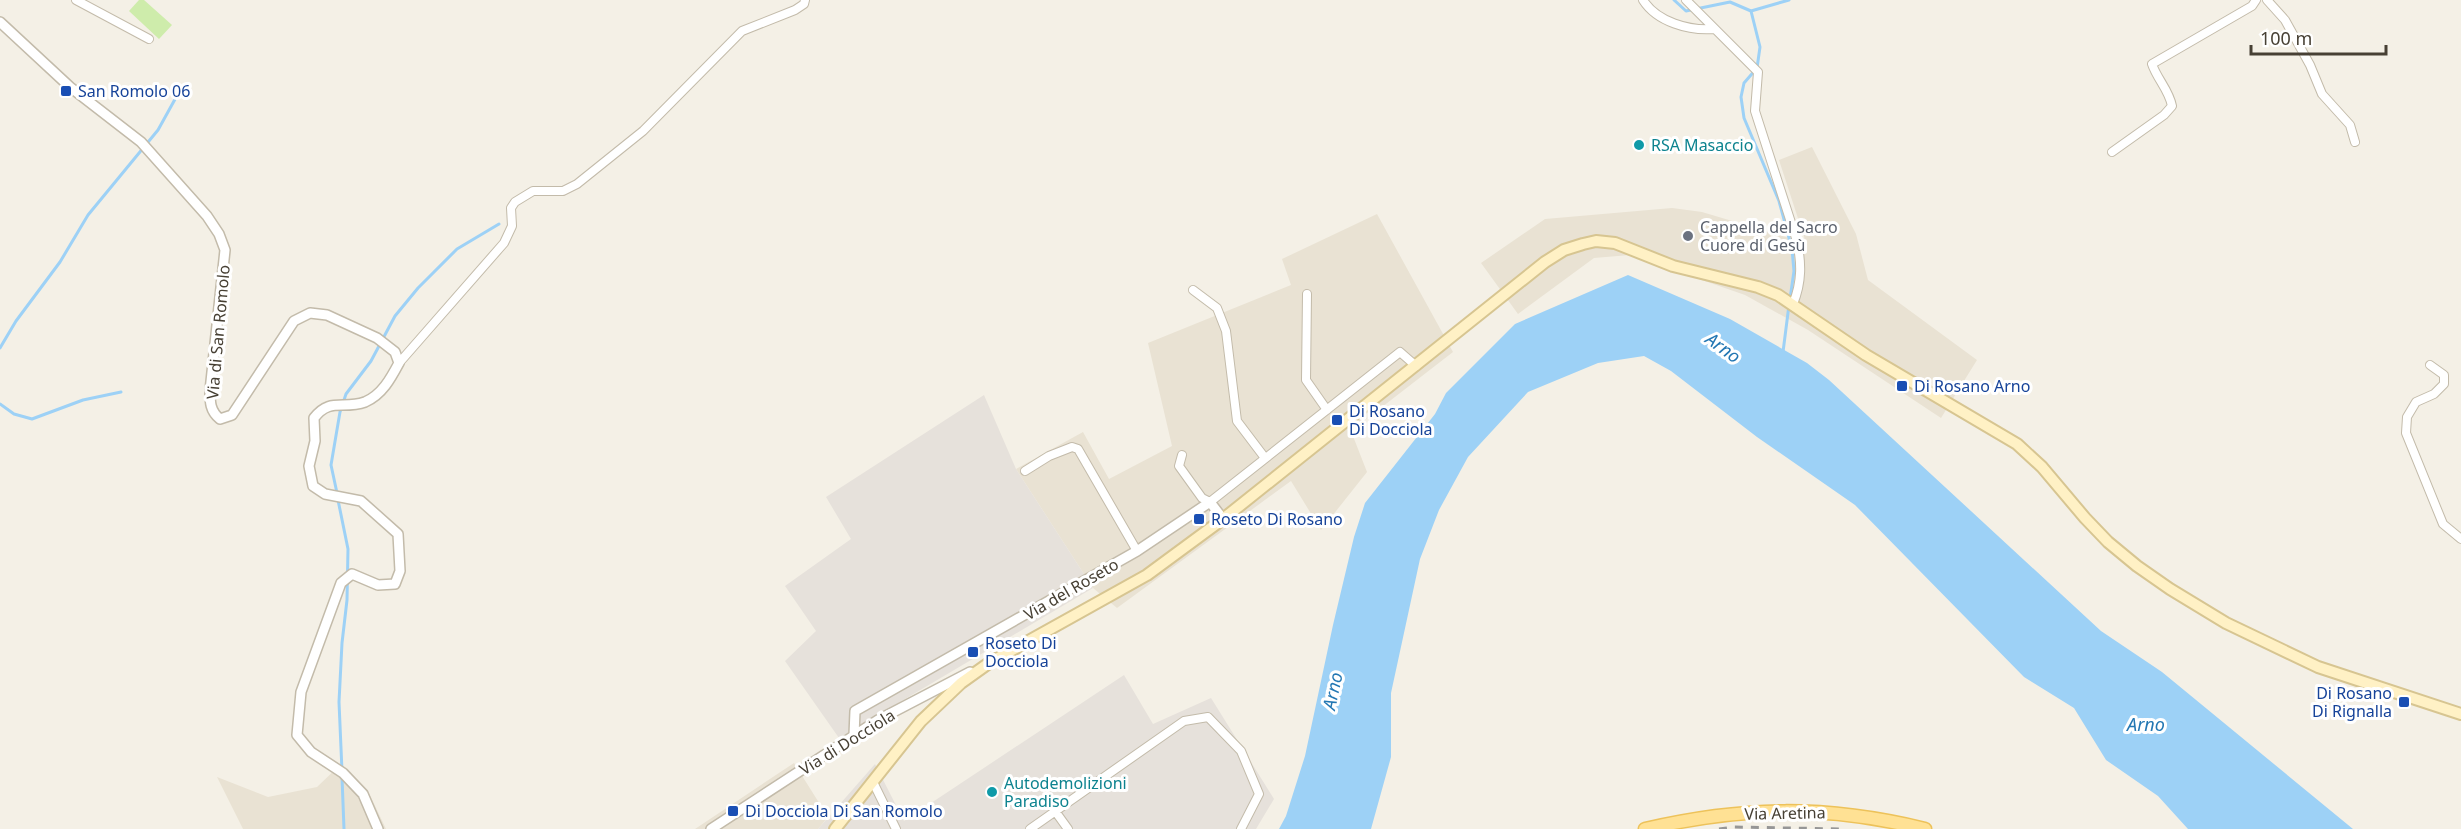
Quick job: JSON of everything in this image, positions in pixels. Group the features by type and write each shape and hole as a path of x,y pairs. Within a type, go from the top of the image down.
{"main road":[{"path":"836,829 921,721 961,683 989,663 1147,575 1224,519 1545,262 1564,250 1596,242 1615,243 1687,270 1758,287 1790,303 1866,355 2017,444 2042,466 2108,542 2136,566 2180,595 2226,623 2318,667 2461,714"},
{"name":"Via Aretina","path":"1645,829 1684,820 1730,814 1794,810 1852,813 1925,829"}],"street":[{"path":"76,0 149,39"},
{"path":"378,829 363,794 343,773 311,752 297,735 302,692 341,583 352,574 378,585 395,584 400,571 398,534 361,501 324,494 313,486 309,466 315,441 314,418 321,408 334,404 351,405 367,401 387,384 399,363 504,243 512,226 511,208 515,202 533,191 563,190 578,184 644,131 742,32 795,10 804,4 805,0"},
{"path":"1643,0 1658,17 1699,30 1714,29"},
{"path":"2112,152 2164,115 2172,106 2170,95 2155,73 2152,64 2252,6 2256,0"},
{"path":"2267,0 2285,20 2310,64 2322,94 2350,125 2355,142"},
{"path":"1688,2 1756,69 1755,111 1801,258 1800,287 1790,303"},
{"name":"Via di San Romolo","path":"0,22 70,87 141,142 207,216 219,234 225,250 210,391 210,403 216,416 226,419 238,409 294,321 310,313 327,315 377,338 395,352 399,363"},
{"path":"1193,290 1217,309 1226,331 1237,421 1265,458"},
{"path":"1307,294 1306,380 1327,410"},
{"name":"Via del Roseto","path":"854,735 855,711 1137,551 1210,502 1400,352 1416,366"},
{"path":"2430,365 2444,375 2444,384 2434,394 2416,402 2407,417 2406,433 2443,524 2461,539"},
{"path":"1025,471 1049,456 1072,447 1078,449 1137,551"},
{"path":"1182,455 1179,466 1202,498 1210,502 1224,519"},
{"name":"Via di Docciola","path":"711,829 854,735 938,688 989,663"},
{"path":"1029,829 1184,721 1208,717 1241,751 1259,794 1241,829"},
{"path":"873,782 897,829"},
{"path":"1055,812 1068,829"}],"shaded area":[{"path":"1812,147 1856,234 1868,280 1977,360 1941,418 1808,330 1745,295 1630,255 1594,258 1518,314 1481,263 1545,219 1672,208 1702,212 1806,243 1779,160"},
{"path":"1377,214 1453,352 1351,431 1367,472 1321,530 1291,481 1117,608 1093,588 1016,469 1083,432 1109,479 1172,446 1148,343 1291,285 1282,259"},
{"path":"984,395 1016,469 1093,588 839,738 785,661 816,631 785,586 851,539 826,497"},
{"path":"1124,675 1153,724 1211,698 1274,799 1256,829 818,829 875,764 904,821"},
{"path":"794,763 828,817 818,829 695,829"},
{"path":"341,764 368,791 386,829 243,829 217,777 268,797 317,787"}],"green space":[{"path":"139,0 144,0 172,25 159,39 129,11"}],"water":[{"name":"Arno","path":"1628,275 1730,319 1807,363 1829,380 2101,631 2162,672 2353,829 2188,829 2158,796 2106,760 2074,708 2024,677 1855,505 1757,437 1671,371 1644,356 1598,363 1528,392 1468,457 1439,510 1420,559 1391,693 1391,757 1371,829 1279,829 1286,816 1305,756 1333,625 1354,537 1365,503 1435,414 1446,393 1515,324"}],"waterway":[{"path":"1674,0 1686,11 1730,2 1751,11 1760,47 1757,68 1744,83 1741,97 1744,118 1779,201 1792,249 1794,271 1790,299"},
{"path":"1751,11 1789,0"},
{"path":"0,348 16,321 60,262 88,215 158,130 179,92"},
{"path":"337,493 331,465 340,412 346,394 371,361 395,316 418,288 457,249 499,224"},
{"path":"1783,352 1789,305"},
{"path":"0,404 14,414 32,419 83,400 121,392"},
{"path":"338,500 348,549 347,600 339,702 342,771"},
{"path":"342,777 344,829"}],"railway":[{"path":"1719,829 1733,827 1842,829"}],"place":[{"name":"San Romolo 06","path":"66,91"},
{"name":"RSA Masaccio","path":"1639,145"},
{"name":"Cappella del Sacro Cuore di Gesù","path":"1688,236"},
{"name":"Di Rosano Arno","path":"1902,386"},
{"name":"Di Rosano Di Docciola","path":"1337,420"},
{"name":"Roseto Di Rosano","path":"1199,519"},
{"name":"Roseto Di Docciola","path":"973,652"},
{"name":"Di Rosano Di Rignalla","path":"2404,702"},
{"name":"Autodemolizioni Paradiso","path":"992,792"},
{"name":"Di Docciola Di San Romolo","path":"733,811"}]}
